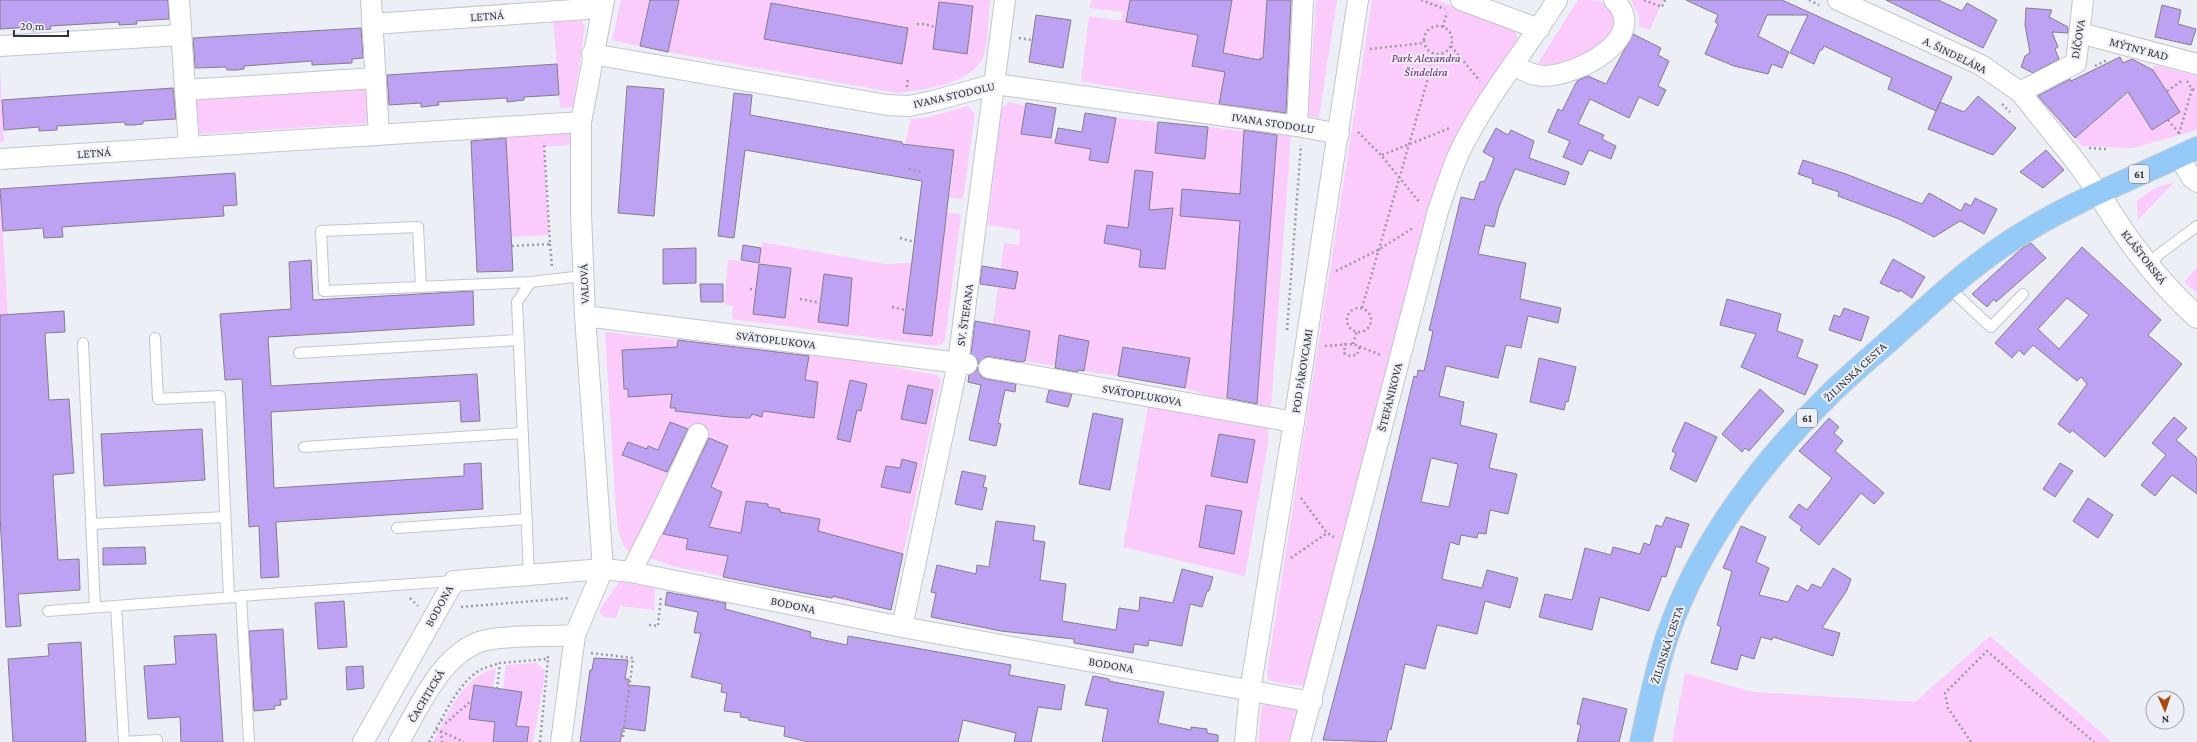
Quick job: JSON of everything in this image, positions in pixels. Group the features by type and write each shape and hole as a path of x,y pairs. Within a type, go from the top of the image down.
{"main road":[{"name":"ŽILINSKÁ CESTA","path":"1641,742 1668,634 1685,592 1718,532 1756,479 1814,411 1835,389 1949,288 1982,261 2026,231 2098,192 2185,148"}],"street":[{"path":"179,0 189,147"},
{"path":"371,0 379,134"},
{"name":"SV. ŠTEFANA","path":"902,627 963,364 1005,0"},
{"path":"1297,126 1303,0"},
{"name":"POD PÁROVCAMI","path":"1245,742 1250,691 1294,422 1351,135 1358,0"},
{"name":"ŠTEFÁNIKOVA","path":"1300,742 1312,702 1438,211 1460,151 1513,64 1539,29 1557,0"},
{"path":"1513,64 1526,72 1542,76 1559,75 1605,54 1616,43 1624,18 1621,7 1614,0"},
{"name":"DÍČOVA","path":"2020,92 2076,63 2083,0"},
{"name":"A. ŠINDELÁRA","path":"1830,3 1980,65 2020,92 2098,192"},
{"name":"LETNÁ","path":"372,24 603,4"},
{"name":"VALOVÁ","path":"603,4 592,54 581,122 580,213 585,316 603,569"},
{"path":"1454,8 1539,29"},
{"name":"MÝTNY RAD","path":"2080,33 2191,72"},
{"path":"0,46 181,35"},
{"name":"IVANA STODOLU","path":"592,54 887,105 909,106 995,84 1297,126 1351,135"},
{"path":"185,90 376,78"},
{"name":"LETNÁ","path":"0,159 543,123 581,122"},
{"path":"2185,148 2192,178 2197,182"},
{"name":"KLÁŠTORSKÁ","path":"2098,192 2126,236 2150,267 2197,317"},
{"name":"SVÄTOPLUKOVA","path":"585,316 963,364"},
{"name":"SVÄTOPLUKOVA","path":"989,368 1294,422"},
{"path":"631,572 698,434"},
{"path":"561,742 579,646 603,569"},
{"name":"BODONA","path":"363,742 454,581 603,569 631,572 902,627 1312,702"},
{"name":"ČACHTICKÁ","path":"399,742 445,665 472,645 491,639 579,646"}],"lane":[{"path":"2150,267 2158,255 2197,226"},
{"path":"421,287 418,227 321,231 324,291 421,287 531,282 583,276"},
{"path":"529,575 517,302 531,282"},
{"path":"1949,288 1991,327 2023,294"},
{"path":"154,338 158,399 220,396 229,597"},
{"path":"299,353 518,340"},
{"path":"83,343 95,607"},
{"path":"304,447 523,433"},
{"path":"91,524 225,518"},
{"path":"397,528 527,519"},
{"path":"48,611 454,581"},
{"path":"241,596 249,742"},
{"path":"116,606 124,742 157,740 157,742"}],"path":[{"path":"1421,0 1454,8 1442,26"},
{"path":"1644,0 1662,7 1665,0"},
{"path":"1809,0 1830,3"},
{"path":"917,24 935,27"},
{"path":"1434,26 1442,26 1447,29 1452,37 1451,46 1444,52 1435,54 1427,49 1424,43 1424,36 1429,29 1434,26"},
{"path":"1023,38 1032,40"},
{"path":"1368,56 1370,42"},
{"path":"1369,49 1424,43"},
{"path":"1451,46 1484,85"},
{"path":"1362,308 1435,54"},
{"path":"2093,67 2113,56"},
{"path":"2167,91 2191,72"},
{"path":"2179,134 2192,89 2197,90"},
{"path":"1999,102 2015,117"},
{"path":"2168,120 2179,134 2185,148"},
{"path":"543,123 552,270 558,279"},
{"path":"1358,124 1351,135 1381,155 1400,176 1424,208"},
{"path":"1381,155 1452,127"},
{"path":"2087,148 2106,150"},
{"path":"909,169 923,173"},
{"path":"1335,271 1378,250 1414,227"},
{"path":"900,238 914,242"},
{"path":"512,246 550,244"},
{"path":"1334,279 1336,264"},
{"path":"750,289 756,290"},
{"path":"800,299 821,303"},
{"path":"892,307 905,310"},
{"path":"1362,308 1369,313 1370,323 1366,329 1356,331 1349,326 1348,318 1352,311 1362,308"},
{"path":"1353,344 1356,331"},
{"path":"1324,339 1323,346 1345,343 1353,344 1384,356 1386,349"},
{"path":"1345,343 1344,353 1350,356 1357,355 1360,346"},
{"path":"1298,502 1299,494 1327,533 1339,540"},
{"path":"1289,553 1288,560 1327,533"},
{"path":"650,626 658,626 661,592"},
{"path":"406,594 420,608"},
{"path":"540,742 548,650 579,646 633,658 623,736"},
{"path":"1971,742 1948,708 1944,693 1987,651 2094,742"},
{"path":"429,742 462,686 470,678 482,670 500,663 548,660"},
{"path":"498,689 500,663"},
{"path":"441,720 446,723 472,701"},
{"path":"436,729 464,742"},
{"path":"441,731 442,742"}],"green space":[{"path":"621,0 990,0 987,42 984,55 979,65 970,73 946,84 920,90 897,93 668,52 612,40"},
{"path":"1091,0 1295,0 1291,117 1251,112 1081,81 1089,16 1121,21 1123,12 1090,8"},
{"path":"1316,0 1337,0 1319,118 1308,116"},
{"name":"Park Alexandra Šindelára","path":"1372,0 1436,0 1512,28 1517,35 1517,41 1479,101 1305,685 1291,685 1268,679 1267,673"},
{"path":"1578,0 1602,2 1610,7 1618,17 1612,32 1593,55 1541,68 1538,63"},
{"path":"1631,0 1663,0 1650,30 1639,26 1639,17"},
{"path":"579,17 585,26 573,107 560,108 553,18"},
{"path":"2156,65 2197,76 2197,130 2133,148 2082,146 2075,138 2129,93 2152,129 2180,112 2152,67"},
{"path":"0,68 4,142 0,142"},
{"path":"369,84 371,123 199,134 196,95"},
{"path":"1009,102 1025,106 1021,134 1092,145 1089,160 1111,148 1116,118 1158,122 1155,153 1205,159 1208,127 1244,131 1242,166 1274,170 1277,133 1291,135 1271,408 1257,406 1261,345 1231,343 1227,401 1185,388 1190,358 1123,345 1118,376 1084,371 1089,341 1059,335 1054,366 1025,361 1030,331 993,324 1004,243 1019,245 1020,230 988,225 1001,109"},
{"path":"968,106 975,114 963,199 949,198 955,151 905,144 911,119 925,118"},
{"path":"565,132 569,134 571,145 544,147 549,235 511,237 506,136"},
{"path":"2173,183 2138,220 2137,201 2154,189"},
{"path":"0,185 8,314 0,315"},
{"path":"920,209 961,214 945,340 942,344 936,346 732,319 733,306 724,304 728,259 759,264 762,242 885,264 911,263 940,267 946,220 917,216"},
{"path":"2197,267 2197,293 2184,282"},
{"path":"605,332 854,360 937,375 941,379 891,610 672,566 638,556 626,549 618,529 616,512"},
{"path":"1148,406 1269,425 1268,443 1245,576 1123,547"},
{"path":"620,581 655,588 654,610 620,606 616,618 604,617 600,613 600,609"},
{"path":"1990,636 2112,742 1672,742 1685,673 1753,692 1915,702"},
{"path":"536,663 545,670 544,681 533,742 527,742 529,727 516,725 522,692 503,690 506,665"},
{"path":"496,668 493,688 474,686 469,719 495,722 493,742 433,742 451,708 465,688 484,673"},
{"path":"1264,704 1300,711 1292,742 1258,742 1262,706"}],"building":[{"path":"0,0 168,0 169,19 136,21 137,24 119,25 119,22 50,26 51,29 33,31 33,27 0,29"},
{"path":"650,0 679,0 668,52 640,46"},
{"path":"1130,0 1232,0 1223,53 1260,60 1260,58 1263,58 1267,0 1291,0 1286,113 1219,104 1225,72 1192,66 1198,35 1126,22"},
{"path":"1686,0 1782,0 1952,77 1936,111 1888,89 1892,78 1824,46 1822,50 1820,50 1814,64 1790,53 1808,15 1767,15 1758,36 1789,52 1782,68 1772,64 1768,74 1734,66 1705,54 1718,24 1715,22 1718,15"},
{"path":"1886,0 1938,0 1962,11 1967,3 1997,20 1983,48"},
{"path":"939,2 973,6 967,54 933,49"},
{"path":"771,3 908,28 902,64 764,39"},
{"path":"2162,5 2181,10 2178,24 2196,29 2191,45 2155,37"},
{"path":"2026,8 2052,10 2049,17 2068,27 2068,33 2052,32 2058,47 2055,49 2059,59 2033,73 2021,67 2025,56 2030,53 2025,25"},
{"path":"1036,15 1071,20 1063,68 1029,62"},
{"path":"361,28 363,58 352,59 352,63 312,65 312,61 244,66 244,69 236,70 227,70 226,67 195,68 193,38"},
{"path":"1633,34 1661,48 1658,55 1669,61 1658,86 1666,90 1658,106 1639,97 1629,118 1590,99 1578,124 1604,135 1602,139 1616,146 1611,159 1589,150 1582,165 1563,157 1570,141 1548,132 1558,109 1562,111 1577,81 1588,76 1606,84"},
{"path":"2120,57 2123,63 2132,59 2153,70 2180,112 2152,130 2128,92 2075,138 2038,96 2070,79 2071,81"},
{"path":"557,64 559,95 524,97 524,100 507,102 507,98 438,102 439,105 421,107 421,103 389,105 387,75"},
{"path":"627,86 664,89 654,216 618,213"},
{"path":"173,88 176,119 143,121 143,124 134,125 125,125 125,122 57,126 57,130 39,131 39,127 4,130 2,100"},
{"path":"734,93 752,95 750,115 902,142 902,144 954,150 932,336 903,333 922,181 745,150 734,238 718,236"},
{"path":"1978,96 2016,128 1993,155 1928,129 1940,102 1964,112"},
{"path":"1026,103 1056,108 1051,138 1021,134"},
{"path":"1085,113 1116,118 1108,163 1089,160 1091,149 1055,143 1058,128 1082,132"},
{"path":"1158,122 1208,127 1205,159 1155,153"},
{"path":"1496,128 1508,135 1511,130 1534,141 1529,158 1569,172 1565,185 1515,169 1499,207 1494,227 1485,225 1478,254 1526,263 1520,299 1561,308 1558,323 1528,316 1521,348 1506,345 1498,378 1446,366 1439,396 1464,402 1460,425 1497,434 1489,468 1517,474 1508,514 1490,510 1486,534 1478,533 1477,538 1461,535 1459,545 1450,542 1442,579 1482,588 1487,570 1518,578 1510,608 1485,601 1477,634 1437,625 1425,669 1405,664 1391,730 1389,729 1386,742 1323,740 1374,545 1414,376 1417,377 1418,370 1424,371 1433,331 1429,330 1461,197 1474,200 1480,182 1485,181 1494,158 1483,152","holes":["1431,458 1458,464 1449,507 1421,502"]},
{"path":"1244,130 1277,135 1257,404 1227,398 1240,221 1180,216 1182,189 1240,194"},
{"path":"506,138 513,271 477,272 471,141"},
{"path":"2046,150 2064,170 2043,188 2020,172"},
{"path":"1803,160 1846,174 1922,204 1929,193 1961,211 1965,203 1971,206 1975,198 1997,209 1984,234 1960,221 1934,237 1899,219 1838,196 1839,192 1812,183 1813,179 1798,174"},
{"path":"1135,170 1153,172 1149,210 1173,208 1165,269 1139,267 1141,250 1104,243 1107,225 1128,228"},
{"path":"235,173 237,205 223,206 224,216 62,227 63,237 44,238 43,228 3,231 0,189"},
{"path":"2031,243 2046,258 1996,302 1994,299 1987,307 1972,294 2021,249"},
{"path":"743,245 761,248 759,263 741,260"},
{"path":"2082,247 2161,320 2148,335 2182,364 2105,457 2072,430 2070,433 2058,424 2087,384 2081,377 2077,381 2033,345 2024,355 2019,350 2012,358 1995,343","holes":["2067,298 2089,315 2059,349 2038,329"]},
{"path":"696,248 696,283 663,284 663,249"},
{"path":"1893,259 1925,277 1912,298 1900,290 1899,292 1880,283"},
{"path":"311,260 313,300 473,291 474,325 268,337 271,386 477,374 480,421 461,422 460,401 271,412 274,488 464,476 464,464 481,463 483,509 276,522 279,577 261,578 259,526 249,527 242,379 225,380 220,314 291,309 289,262"},
{"path":"759,264 791,268 785,318 753,314"},
{"path":"982,266 1018,272 1015,289 980,284"},
{"path":"824,274 852,278 848,326 818,322"},
{"path":"700,284 723,284 723,302 701,302"},
{"path":"1727,299 1781,314 1777,331 1803,340 1797,357 1818,365 1805,395 1741,367 1756,334 1720,325"},
{"path":"1844,308 1869,317 1861,341 1829,330 1834,315 1840,317"},
{"path":"64,311 65,332 45,333 49,400 69,399 74,473 53,475 58,560 79,559 80,590 18,594 21,626 6,627 0,516 0,315"},
{"path":"975,321 1030,331 1025,361 1021,362 985,357 978,364 977,359 971,354"},
{"path":"1059,335 1089,341 1084,371 1078,370 1077,372 1055,368"},
{"path":"678,340 809,356 805,380 818,382 814,418 763,411 762,417 752,414 750,418 675,411 676,408 670,408 672,394 628,397 628,389 624,389 622,350 677,347"},
{"path":"1123,347 1190,358 1185,388 1118,376"},
{"path":"1539,358 1576,367 1568,402 1566,401 1564,410 1530,402"},
{"path":"978,367 981,377 1016,384 1015,392 1005,390 998,423 1001,424 996,446 969,440 981,385 968,382 969,375 976,371"},
{"path":"850,380 867,384 861,411 857,410 850,442 837,439"},
{"path":"908,385 933,390 926,424 901,419"},
{"path":"1760,389 1784,411 1749,451 1745,448 1742,452 1722,434"},
{"path":"1049,390 1072,394 1068,407 1046,402"},
{"path":"1093,413 1123,419 1110,490 1079,484"},
{"path":"2174,417 2187,428 2176,440 2197,458 2197,494 2172,475 2155,496 2141,485 2166,455 2152,443"},
{"path":"1829,418 1839,427 1834,433 1843,441 1835,451 1884,493 1874,504 1861,493 1819,545 1800,530 1802,527 1789,517 1799,504 1807,510 1832,478 1799,451"},
{"path":"670,422 688,429 667,472 622,455 628,442 647,449 648,446 658,450"},
{"path":"1685,422 1717,437 1696,482 1670,469 1676,453 1672,451"},
{"path":"202,429 205,480 104,486 101,434"},
{"path":"1219,434 1255,440 1247,483 1211,476"},
{"path":"709,438 728,446 711,487 722,492 709,527 741,533 746,501 768,504 768,507 780,509 780,512 820,519 818,531 903,554 891,610 833,596 832,598 723,577 728,556 686,549 688,539 663,534"},
{"path":"902,459 917,463 910,493 881,487 886,466 900,468"},
{"path":"2060,463 2073,471 2055,497 2043,489"},
{"path":"962,471 986,476 983,487 987,488 982,510 955,504"},
{"path":"2088,498 2113,515 2098,538 2073,521"},
{"path":"1206,505 1242,511 1234,554 1199,547"},
{"path":"1666,517 1689,524 1681,548 1676,546 1666,577 1662,576 1649,611 1600,597 1592,630 1539,617 1545,594 1572,600 1585,548 1611,555 1613,547 1640,554 1644,543 1650,545 1656,525 1662,527"},
{"path":"996,521 1035,526 1033,540 1045,542 1040,580 1066,584 1062,621 1116,630 1119,608 1139,611 1140,597 1173,603 1182,569 1213,577 1209,591 1207,591 1202,607 1190,604 1182,646 1149,640 1148,646 1134,644 1133,653 1074,643 1074,639 1001,631 931,617 936,593 931,592 937,565 976,574 977,565 989,567"},
{"path":"1741,526 1766,537 1756,562 1769,568 1759,595 1788,602 1797,585 1808,591 1812,584 1821,588 1833,568 1851,579 1847,590 1822,628 1840,633 1833,656 1773,637 1772,640 1761,637 1754,659 1741,655 1737,670 1711,663 1721,627 1717,625 1732,571 1723,568"},
{"path":"145,547 146,564 103,565 103,548"},
{"path":"667,592 726,603 725,609 811,632 810,637 847,645 848,636 1011,665 1009,675 1065,685 1061,710 1038,707 1031,742 1014,742 1016,733 963,720 958,742 808,742 784,736 785,727 748,720 749,718 740,717 741,713 724,711 727,693 721,692 722,684 691,677 701,633 694,633 698,612 665,605"},
{"path":"344,601 347,647 318,649 315,603"},
{"path":"283,629 287,699 280,700 281,705 274,706 275,709 254,711 249,631"},
{"path":"216,634 223,742 181,742 180,717 148,719 144,666 176,664 174,636"},
{"path":"81,642 86,742 13,742 8,659 49,656 48,644"},
{"path":"594,658 628,660 625,679 629,679 628,685 650,687 645,731 623,728 620,742 580,742 590,670 592,670"},
{"path":"363,666 364,688 347,690 346,667"},
{"path":"1093,676 1109,679 1109,681 1164,692 1158,723 1191,730 1191,727 1207,729 1207,733 1218,735 1218,742 1102,742 1108,709 1085,705"},
{"path":"474,685 522,692 516,726 529,727 527,742 493,742 495,722 469,719"},
{"path":"1583,698 1627,709 1619,742 1577,742 1581,725 1577,724"}]}
